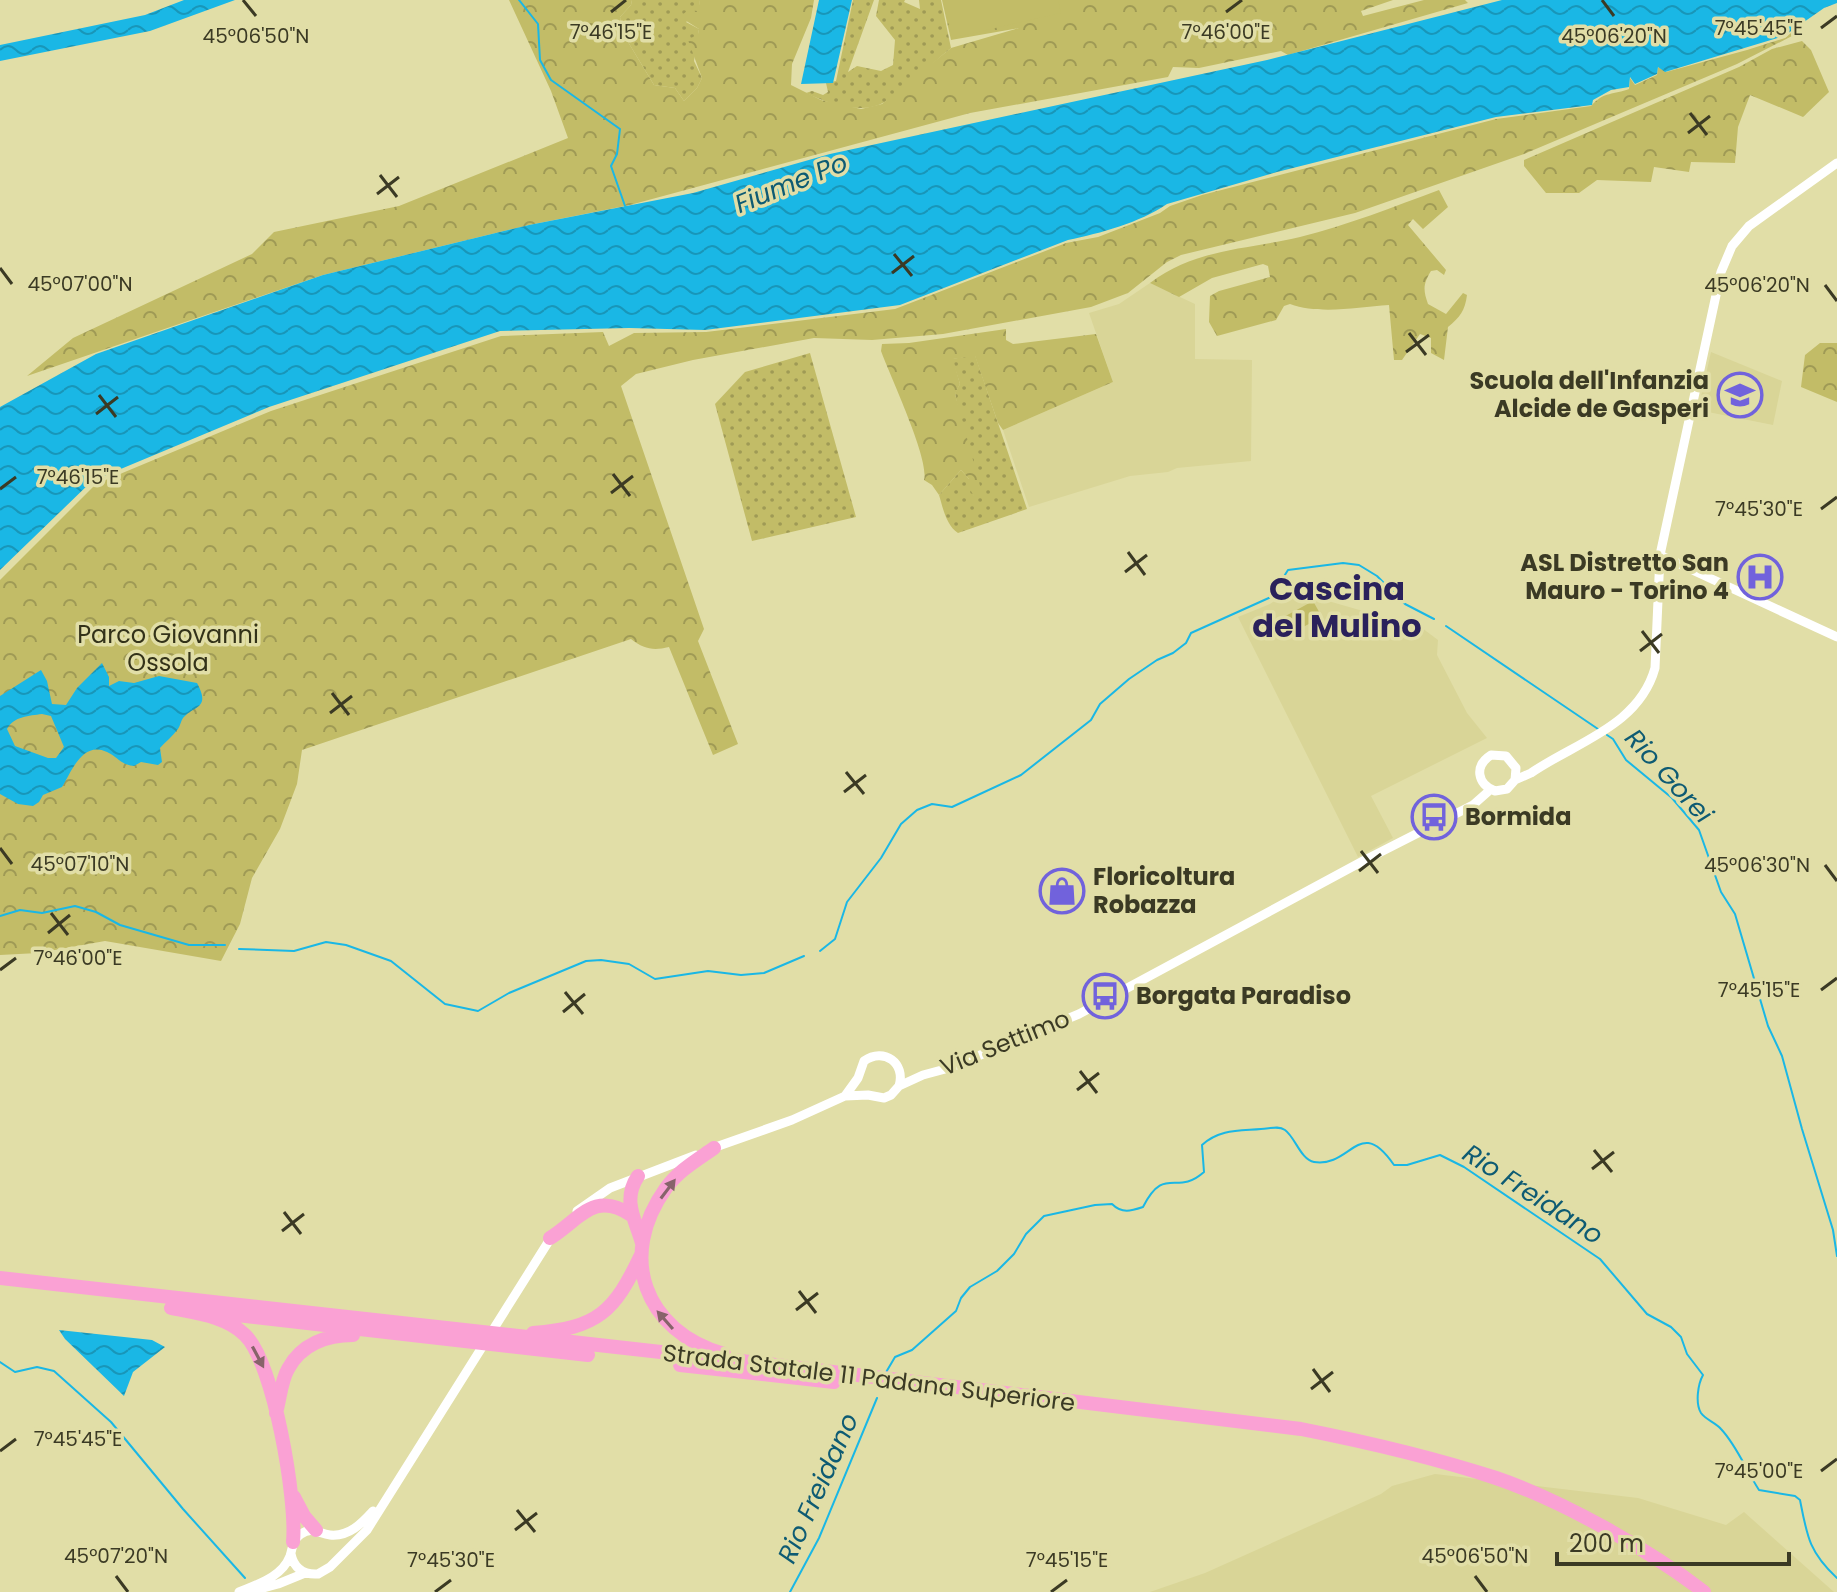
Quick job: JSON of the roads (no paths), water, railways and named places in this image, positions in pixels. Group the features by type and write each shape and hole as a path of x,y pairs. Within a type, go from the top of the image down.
{"highway":[{"path":"507,1335 582,1325 615,1302 625,1288 652,1212 667,1186 684,1169 714,1148"},
{"path":"638,1176 630,1193 631,1215 649,1297 659,1315 693,1343 759,1363"},
{"path":"550,1238 595,1206 614,1206 631,1215"},
{"name":"Strada Statale 11 Padana Superiore","path":"0,1278 759,1363 1301,1429 1374,1443 1499,1479 1555,1503 1624,1540 1704,1592"},
{"name":"Strada Statale 11 Padana Superiore","path":"0,1288 1214,1426 1372,1451 1494,1487 1554,1513 1621,1548 1689,1592"},
{"path":"171,1308 219,1319 245,1335 262,1361 291,1489 292,1548"},
{"path":"276,1413 288,1368 309,1344 337,1335 415,1335"},
{"path":"291,1489 304,1516 322,1532"}],"street":[{"path":"1515,780 1516,768 1506,756 1491,755 1481,763 1479,769 1486,786 1507,789 1515,780 1628,714 1650,686 1655,668 1660,555 1721,272 1739,236 1749,226 1837,163"},
{"path":"1660,555 1837,637"},
{"path":"1516,768 1539,767"},
{"name":"Via Settimo","path":"899,1086 1079,1014 1467,807 1486,786"},
{"path":"845,1096 858,1078 864,1061 876,1055 889,1057 901,1072 923,1075"},
{"path":"292,1548 294,1563 311,1575 325,1571 367,1530 550,1238 594,1197 638,1176 792,1120 845,1096 884,1098 899,1086 901,1072"},
{"path":"858,1078 868,1095"},
{"path":"238,1592 273,1576 302,1532 345,1533 356,1528 382,1503"},
{"path":"322,1532 334,1544 334,1561"},
{"path":"238,1592 278,1584 305,1573"}],"water":[{"path":"184,0 235,0 150,31 0,61 0,45 145,15"},
{"path":"819,0 852,0 833,83 801,84"},
{"name":"Fiume Po","path":"1502,0 1837,0 1837,3 1824,8 1784,36 1665,72 1658,67 1657,74 1635,84 1630,77 1629,87 1611,90 1593,100 1592,105 1496,117 1277,172 1167,204 1132,222 1068,240 900,305 705,330 500,331 269,407 92,481 0,570 0,407 96,354 323,275 529,225 693,193 830,154 1267,60"},
{"path":"102,663 109,677 109,686 119,681 134,683 159,676 197,683 202,702 183,718 178,729 160,748 162,762 158,765 141,762 134,766 107,752 91,750 78,760 62,787 43,795 33,806 18,804 0,794 0,696 41,670 52,704 66,705 77,688","holes":["32,715 51,716 64,747 56,758 15,746 7,729 14,721"]},
{"path":"59,1330 152,1340 165,1347 133,1372 124,1396"}],"waterway":[{"path":"519,0 538,24 540,60 551,80 620,129 617,154 611,166 625,206"},
{"path":"820,951 835,939 847,902 881,858 901,824 917,810 932,804 952,807 1021,775 1091,720 1100,704 1129,679 1186,643 1191,633 1271,597 1288,570 1343,563 1359,565 1377,576 1405,604 1434,619"},
{"name":"Rio Gorei","path":"1446,626 1598,729"},
{"name":"Rio Gorei","path":"1607,735 1626,760 1672,798 1699,830 1721,892 1735,914 1768,1026 1782,1056 1833,1230 1837,1256"},
{"path":"0,916 20,910 42,913 75,906 96,912 120,925 189,945 225,945"},
{"path":"239,949 294,951 326,942 346,945 391,961 445,1004 478,1011 509,993 586,961 629,964 655,979 708,971 741,975 764,973 804,956"},
{"name":"Rio Freidano","path":"885,1374 895,1357 912,1350 956,1311 970,1287 997,1271 1044,1216 1095,1205 1112,1204 1127,1211 1143,1207 1158,1187 1186,1182 1204,1172 1202,1145 1223,1133 1279,1128 1289,1133 1305,1157 1314,1162 1338,1158 1363,1143 1382,1150 1394,1165 1407,1165 1440,1155 1464,1167 1600,1259 1647,1314 1671,1327 1681,1337 1687,1354 1703,1375 1698,1394 1701,1413 1727,1436 1759,1490 1795,1496 1800,1500 1811,1543 1820,1560 1837,1578"},
{"name":"Rio Freidano","path":"0,1362 15,1372 37,1367 54,1371 111,1422 245,1578"},
{"name":"Rio Freidano","path":"790,1592 819,1538 877,1398"}],"place":[{"name":"Scuola dell'Infanzia Alcide de Gasperi","path":"1740,395"},
{"name":"ASL Distretto San Mauro - Torino 4","path":"1760,577"},
{"name":"Bormida","path":"1434,817"},
{"name":"Floricoltura Robazza","path":"1062,891"},
{"name":"Borgata Paradiso","path":"1105,996"}],"district":[{"name":"Cascina del Mulino","path":"1337,608"}],"park label":[{"name":"Parco Giovanni Ossola","path":"168,649"}]}
